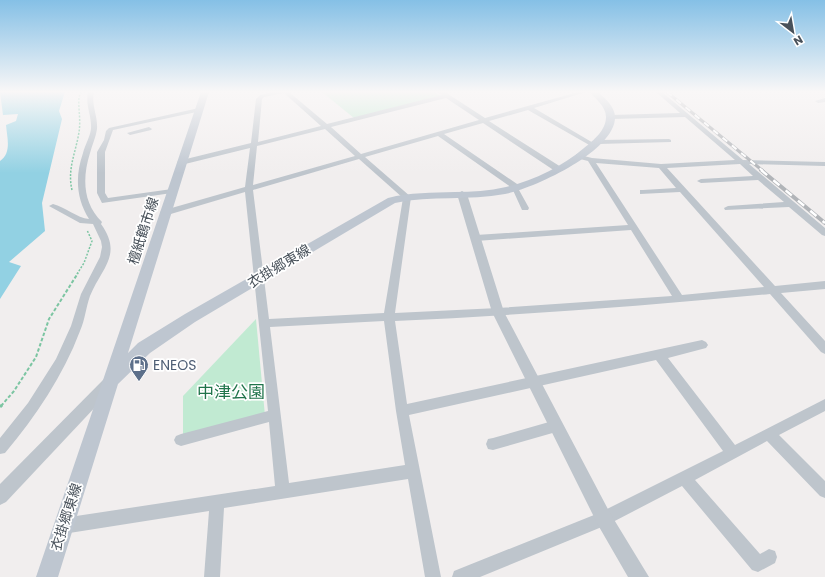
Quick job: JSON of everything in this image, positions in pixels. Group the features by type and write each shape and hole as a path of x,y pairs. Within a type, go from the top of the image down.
{"main road":[{"name":"檀紙鶴市線","path":"111,380 164,213 196,119"},
{"name":"衣掛郷東線","path":"47,577 111,380 144,348 190,318 392,200 407,197 505,191 534,182 558,169 585,158 595,143 609,128 611,119"}],"street":[{"path":"0,448 24,421 55,374 75,331 85,296 108,248 98,222 88,211 82,190 84,160 94,129 92,119"},
{"path":"156,119 111,129 109,131 107,140 100,152 101,193 105,201 172,191"},
{"path":"257,119 249,189 283,491"},
{"path":"318,119 407,197 389,317 402,411 433,577"},
{"path":"181,163 355,119"},
{"path":"481,119 558,169"},
{"path":"164,213 491,119"},
{"path":"550,119 595,143 669,141"},
{"path":"692,119 825,233"},
{"path":"136,123 139,131"},
{"path":"130,133 149,129"},
{"path":"439,134 516,188 525,208"},
{"path":"585,158 661,166 741,162 825,164"},
{"path":"585,158 633,227 679,299"},
{"path":"661,166 825,349"},
{"path":"701,181 760,178"},
{"path":"643,192 682,190"},
{"path":"462,194 498,312 604,519 639,577"},
{"path":"728,208 791,204"},
{"path":"53,206 62,208 83,221 98,222"},
{"path":"476,238 633,227"},
{"path":"264,323 498,312 679,299 825,285"},
{"path":"402,411 702,345"},
{"path":"659,354 733,452"},
{"path":"0,496 111,380"},
{"path":"460,577 604,519 825,404"},
{"path":"181,440 274,415"},
{"path":"493,444 556,426"},
{"path":"769,434 825,491"},
{"path":"63,526 413,471"},
{"path":"684,478 758,564 769,557"},
{"path":"212,577 217,502"}],"path":[{"path":"73,197 70,184 71,160 79,131 79,119"},
{"path":"0,407 14,391 36,357 49,319 84,263 92,241 83,221"}],"green space":[{"name":"中津公園","path":"256,319 265,416 183,438 183,396"}],"water":[{"path":"17,119 62,119 42,203 45,231 9,262 21,266 0,299 0,161 6,154 8,144 6,125 16,121"}],"railway":[{"path":"700,119 763,171"},
{"path":"761,170 825,223"}],"place":[{"name":"ENEOS","path":"139,382"}]}
